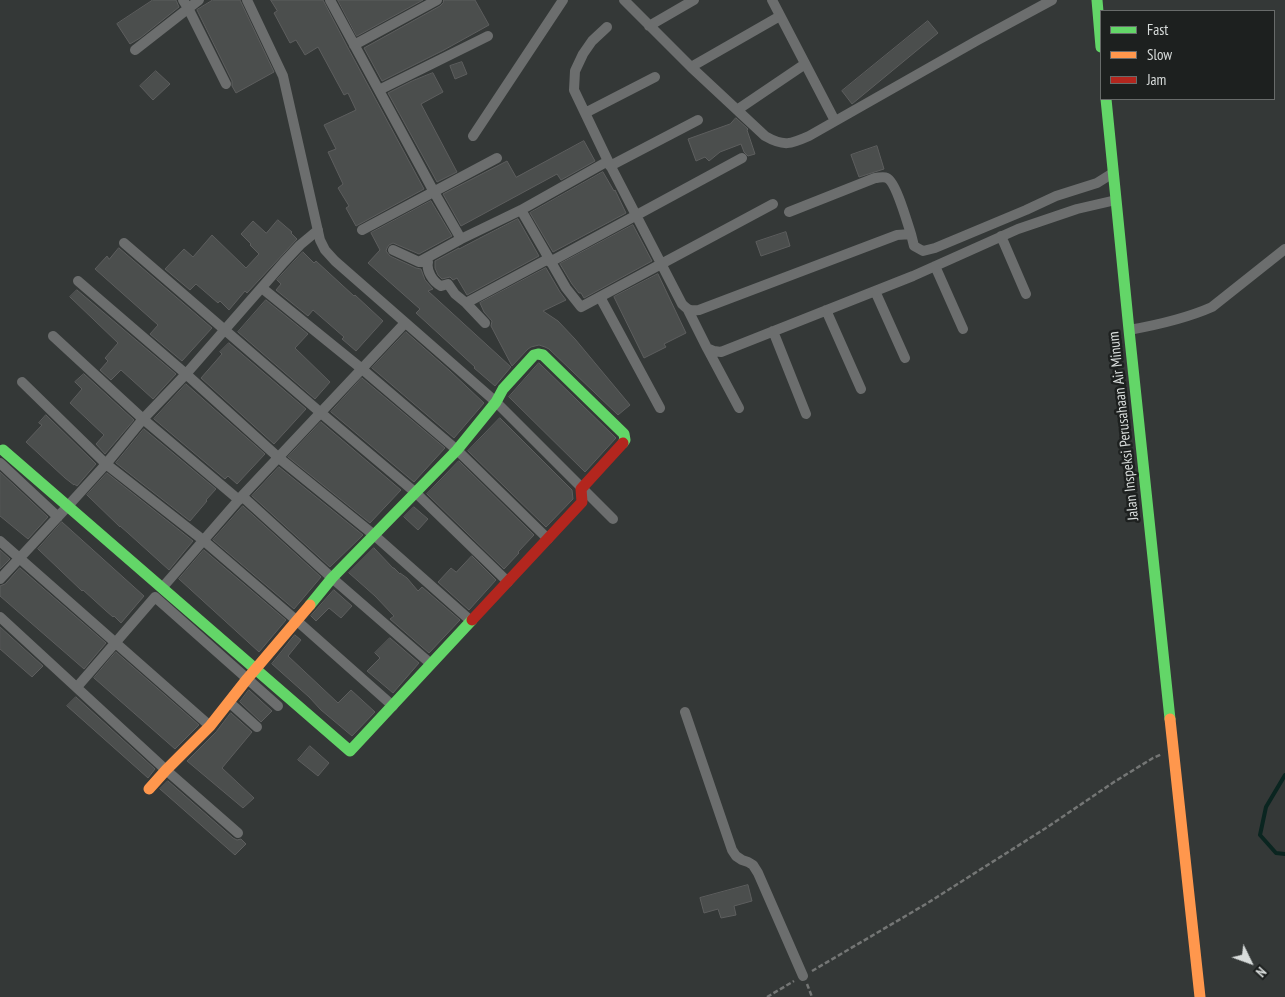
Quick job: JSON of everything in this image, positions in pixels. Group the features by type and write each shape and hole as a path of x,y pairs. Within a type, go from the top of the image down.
{"street":[{"path":"135,50 186,4 199,0"},
{"path":"248,0 283,76 320,240 325,250 335,261 496,402 613,519"},
{"path":"330,0 461,239"},
{"path":"354,45 437,0"},
{"path":"473,136 563,0"},
{"path":"624,0 690,67 765,136 777,143 785,144 793,143 809,136 1052,0"},
{"path":"649,26 694,0"},
{"path":"772,0 835,121"},
{"path":"1097,0 1100,34"},
{"path":"186,4 226,84"},
{"path":"690,67 780,16"},
{"path":"607,28 592,41 583,54 575,71 574,90 609,163 682,304 688,310 739,408"},
{"path":"379,90 488,36"},
{"path":"737,110 805,64"},
{"path":"585,113 655,76"},
{"name":"Jalan Inspeksi Perusahaan Air Minum","path":"1106,100 1200,997"},
{"path":"419,262 609,163 698,120"},
{"path":"362,230 497,158"},
{"path":"466,303 742,158"},
{"path":"789,212 875,178 888,178 894,186 914,246 923,251 935,248 1056,196 1097,183 1114,173"},
{"path":"707,348 721,352 875,291 1018,229 1077,209 1116,200"},
{"path":"521,210 549,260 571,295 581,307 773,204"},
{"path":"0,579 68,507 143,419 186,374 300,245 318,230"},
{"path":"688,310 699,310 881,240 897,235 911,234"},
{"path":"1001,236 1026,294"},
{"path":"124,243 320,413 416,493 508,582"},
{"path":"1129,330 1153,326 1199,313 1212,307 1285,249"},
{"path":"393,250 419,262 428,262 427,266 435,283 440,286 448,284 455,294 485,323"},
{"path":"935,266 964,328"},
{"path":"78,281 186,374 279,458 374,535 471,621"},
{"path":"262,288 362,369 457,450 548,539"},
{"path":"875,291 905,358"},
{"path":"600,297 660,408"},
{"path":"826,310 861,389"},
{"path":"162,588 241,498 405,323"},
{"path":"773,331 806,414"},
{"path":"53,336 143,419 241,498 431,664"},
{"path":"3,450 68,507 256,669 350,751 582,502 581,489 622,445 625,440 624,434 543,355 534,355 503,389 496,402 457,450 332,578 296,620 256,669 247,679 210,726 149,789"},
{"path":"22,382 106,464 203,540 393,706"},
{"path":"0,463 58,517"},
{"path":"0,540 210,726"},
{"path":"77,687 155,597 278,706"},
{"path":"0,617 166,770 238,833"},
{"path":"229,702 257,726"},
{"path":"685,712 732,850 736,856 753,865 758,873 803,976"}],"path":[{"path":"767,997 926,904 1153,758 1173,750"}],"building":[{"path":"153,0 176,0 179,7 130,44 117,24"},
{"path":"213,0 240,0 274,72 236,93 197,10"},
{"path":"271,0 323,0 424,189 356,226 346,208 349,206 338,188 343,184 328,152 336,149 324,125 356,110 348,93 344,95 318,47 305,55 296,40 290,43 274,13 277,11"},
{"path":"338,0 423,0 357,36"},
{"path":"444,0 475,0 489,25 382,81 364,48 440,6"},
{"path":"928,21 938,33 852,104 842,91"},
{"path":"462,62 467,74 455,79 450,66"},
{"path":"156,71 170,84 153,100 140,86"},
{"path":"433,73 443,92 421,104 457,172 437,182 388,93"},
{"path":"736,118 748,129 755,154 748,156 741,144 720,152 709,161 705,157 696,161 688,139 730,124"},
{"path":"584,141 595,161 561,180 557,174 461,226 443,194 507,161 516,177"},
{"path":"877,146 884,169 859,177 851,155"},
{"path":"603,172 615,190 626,213 553,252 530,213"},
{"path":"431,201 452,236 419,254 393,243 389,245 386,251 390,256 421,269 425,280 433,289 428,291 511,367 495,386 416,313 420,309 368,263 380,250 371,233"},
{"path":"518,219 539,256 467,295 457,278 453,280 450,277 442,279 438,275 435,261"},
{"path":"278,220 297,239 247,293 245,291 229,310 196,284 190,290 165,269 184,249 193,257 212,235 246,268 259,254 241,234 253,221 266,233"},
{"path":"633,225 652,261 584,298 572,284 560,264"},
{"path":"786,232 790,246 761,256 756,242"},
{"path":"119,248 212,328 182,361 150,334 158,325 95,269 107,256 109,259"},
{"path":"303,252 314,263 316,261 383,321 356,351 342,339 344,337 313,310 308,316 276,290 281,284 277,280"},
{"path":"546,268 566,300 543,311 558,321 575,339 630,405 618,415 545,347 539,345 531,347 512,366 491,326 492,321 484,312 480,303"},
{"path":"658,274 686,333 664,344 666,347 644,358 614,297"},
{"path":"77,290 176,374 153,399 121,370 111,380 100,370 108,361 105,358 118,343 70,297"},
{"path":"266,300 308,334 295,348 330,382 315,399 238,332"},
{"path":"406,332 484,403 454,438 372,368"},
{"path":"229,343 306,409 274,444 201,378"},
{"path":"539,363 616,438 585,472 509,397"},
{"path":"84,374 134,420 105,454 96,444 104,435 70,403 82,389 75,382"},
{"path":"362,378 445,448 414,482 331,412"},
{"path":"186,384 265,454 237,484 228,476 225,479 154,419"},
{"path":"46,415 96,464 77,486 65,478 26,442 42,425 39,423"},
{"path":"500,418 572,490 573,499 546,527 468,451"},
{"path":"321,422 401,490 370,523 288,457"},
{"path":"144,429 216,489 190,521 116,463"},
{"path":"459,461 534,535 504,569 427,494"},
{"path":"279,467 363,535 330,567 252,496"},
{"path":"0,472 48,517 28,539 0,516"},
{"path":"107,473 193,541 169,570 87,495"},
{"path":"243,506 321,577 294,609 213,540"},
{"path":"414,507 428,519 418,530 404,517"},
{"path":"62,522 144,596 121,623 82,591 38,549"},
{"path":"374,548 393,568 407,578 418,591 422,587 460,620 429,653 390,619 394,616 349,573"},
{"path":"0,550 10,559 0,569"},
{"path":"204,550 286,620 259,652 179,579"},
{"path":"472,556 496,580 469,610 438,582 451,568 456,572"},
{"path":"20,568 106,643 84,669 0,596 0,586 5,584"},
{"path":"334,590 352,606 341,618 329,608 316,621 311,616"},
{"path":"0,627 43,666 32,677 0,649"},
{"path":"295,635 301,640 288,656 338,703 351,690 375,712 352,736 272,664"},
{"path":"390,638 419,663 393,693 367,671 380,658 375,653"},
{"path":"116,652 199,725 175,749 94,678"},
{"path":"249,690 272,711 261,722 240,702"},
{"path":"76,697 155,769 148,778 67,706"},
{"path":"231,713 252,732 222,768 254,798 243,808 187,761 216,732"},
{"path":"310,746 329,763 318,776 298,760"},
{"path":"168,781 233,838 241,839 246,844 235,855 160,789"},
{"path":"748,885 752,901 734,906 736,915 721,918 718,909 704,913 700,898"}],"waterway":[{"path":"1285,775 1266,807 1260,835 1276,853 1285,854"}],"traffic: fast":[{"path":"1097,0 1100,35"},
{"path":"1106,100 1170,719"},
{"path":"310,605 332,578 457,450 496,402 503,389 534,355 543,355 624,434 625,440 623,443"},
{"path":"3,450 350,751 472,620"}],"traffic: slow":[{"path":"149,789 210,726 310,605"},
{"path":"1170,719 1200,997"}],"traffic: jam":[{"path":"472,620 582,502 581,489 623,443"}]}
